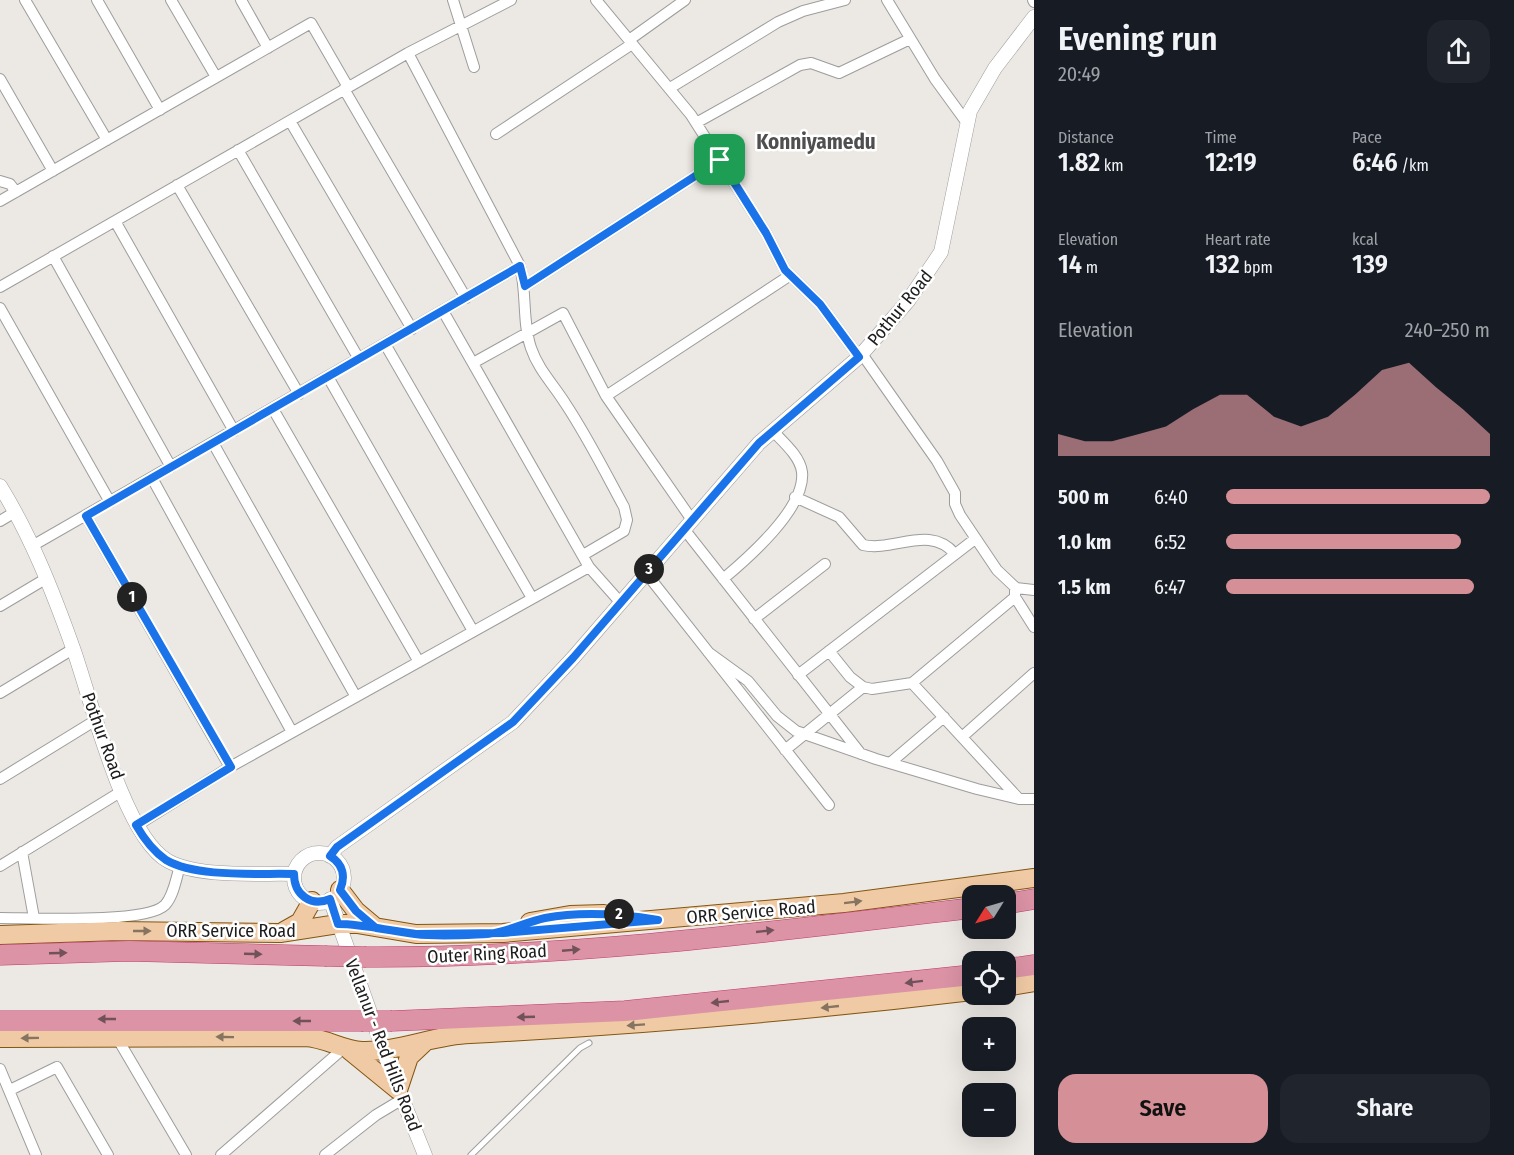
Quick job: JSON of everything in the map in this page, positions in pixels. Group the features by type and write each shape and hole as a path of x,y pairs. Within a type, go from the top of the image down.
{"highway":[{"path":"1016,902 1034,899"},
{"name":"Outer Ring Road","path":"0,954 129,951 366,957 535,953 818,926 962,909"},
{"path":"1016,967 1034,965"},
{"path":"0,1021 392,1021 625,1011 962,976"}],"main road":[{"name":"ORR Service Road","path":"0,935 119,931 283,932 338,924 416,934 491,933 844,903 1034,878"},
{"path":"283,932 300,922 328,897 356,911 376,928"},
{"path":"1016,985 1034,982"},
{"path":"0,1038 305,1037 327,1040 361,1051 468,1034 684,1021 962,992"},
{"path":"345,1047 400,1095 409,1057 427,1040"}],"street":[{"path":"25,0 107,140"},
{"path":"97,0 160,110"},
{"path":"171,0 216,77"},
{"path":"241,0 268,48"},
{"path":"453,0 474,67"},
{"path":"0,287 408,53 511,0"},
{"path":"596,0 670,88 696,123 789,276 820,304 938,462 955,493 955,504 960,515 1015,593 1034,627"},
{"path":"496,134 631,42 686,0"},
{"path":"670,88 778,22 803,11 845,0"},
{"path":"887,0 910,39 967,123"},
{"name":"Pothur Road","path":"330,856 337,847 513,722 573,658 772,430 860,355 936,262 949,219 970,111 995,68 1034,17"},
{"path":"0,201 311,23 466,298"},
{"path":"696,123 800,65 811,63 839,73 910,39"},
{"path":"408,53 520,266 525,286 527,330 539,366 564,402 624,507 627,520 624,531 583,555"},
{"path":"0,79 52,171"},
{"path":"290,121 412,329"},
{"path":"238,150 359,359"},
{"path":"525,286 720,160"},
{"path":"0,181 10,184 16,192"},
{"path":"177,185 299,394"},
{"path":"115,221 234,431"},
{"path":"53,256 171,467"},
{"path":"32,546 520,266"},
{"path":"606,396 789,276"},
{"path":"0,308 110,502"},
{"path":"443,311 589,567 620,602"},
{"path":"473,363 527,330 563,313 606,396 723,579 861,754"},
{"path":"385,344 532,598"},
{"path":"328,377 473,631"},
{"path":"273,409 419,662"},
{"path":"723,579 769,536 795,497 801,480 799,462 772,430"},
{"path":"213,443 356,697"},
{"path":"152,478 292,732"},
{"name":"Pothur Road","path":"0,486 46,578 122,790 136,825 146,842 158,854 180,866 206,870 294,874"},
{"path":"795,497 839,516 863,545 878,546 921,539 937,541 949,547 955,554"},
{"path":"0,521 15,512"},
{"path":"86,516 231,767"},
{"path":"798,675 975,539"},
{"path":"754,619 825,564"},
{"path":"136,825 292,732 589,567"},
{"path":"646,573 829,805"},
{"path":"0,606 46,578"},
{"path":"829,651 850,677 863,687 872,689 912,683 1015,593 1034,590"},
{"path":"0,693 73,649"},
{"path":"708,652 748,681 777,716 796,731 890,763 1019,799 1034,799"},
{"path":"962,737 1034,673"},
{"path":"912,683 1019,799"},
{"path":"785,750 863,687"},
{"path":"760,718 777,716"},
{"path":"890,763 944,717"},
{"path":"0,778 96,720"},
{"path":"0,866 122,790"},
{"path":"22,852 34,918"},
{"path":"320,853 330,856 339,863 343,874 328,897 298,891 294,874 299,863 308,855 320,853"},
{"path":"0,918 121,917 155,912 165,905 171,894 180,866"},
{"name":"Vellanur - Red Hills Road","path":"328,897 382,1048 425,1155"},
{"path":"115,1036 186,1155"},
{"path":"221,1155 345,1047"},
{"path":"10,1090 57,1067 107,1155"},
{"path":"0,1069 36,1155"},
{"path":"326,1155 400,1095"}],"lane":[{"path":"471,1155 580,1048 589,1043"}],"district":[{"name":"Konniyamedu","path":"816,142"}],"route":[{"path":"720,160 525,286 520,266 86,516 231,767 136,825 146,842 158,854 180,866 206,870 294,874 296,886 302,896 317,902 330,899 338,924 357,924 386,929 416,934 451,935 491,933 545,918 570,915 619,914 658,920 546,930 503,933 451,935 416,934 376,928 366,920 356,911 347,901 340,890 344,879 342,868 336,859 330,856 337,847 513,722 573,658 759,443 859,357 820,304 785,270 766,233 720,160"}]}
